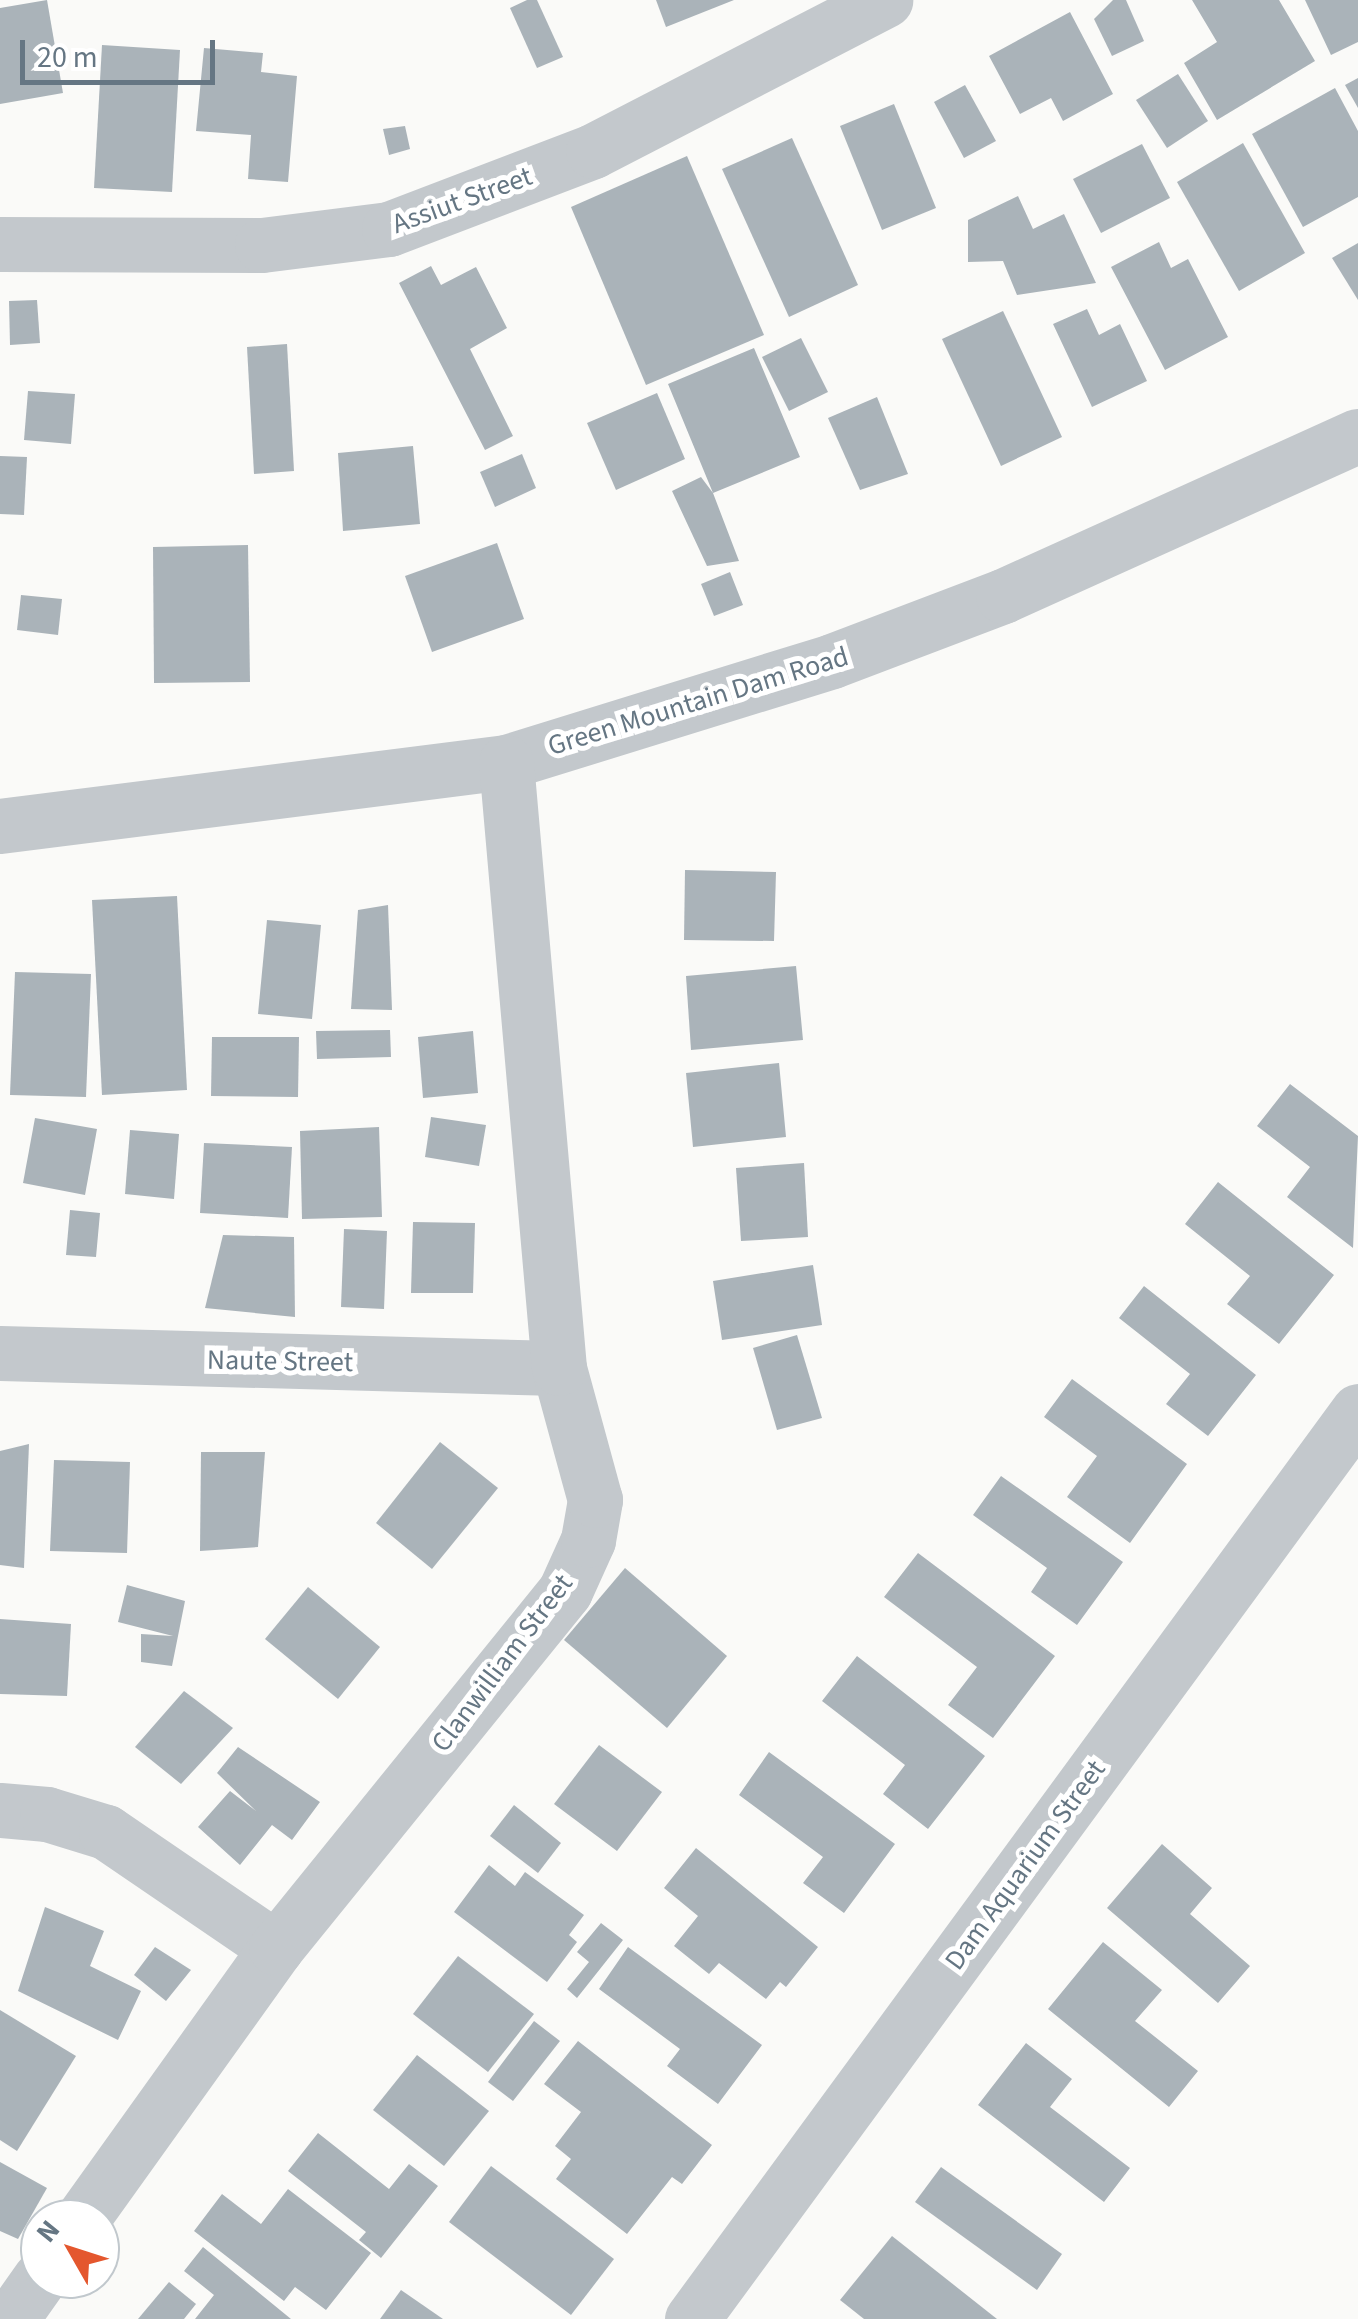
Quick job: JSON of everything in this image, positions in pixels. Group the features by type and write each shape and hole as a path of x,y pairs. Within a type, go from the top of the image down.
{"street":[{"name":"Assiut Street","path":"0,244 262,246 389,229 592,151 885,0"},
{"name":"Green Mountain Dam Road","path":"0,826 506,762 832,661 968,610 1358,436"},
{"name":"Clanwilliam Street","path":"96,2199 276,1948 565,1591 588,1540 595,1500 559,1368 506,762"},
{"name":"Naute Street","path":"0,1354 559,1368"},
{"name":"Dam Aquarium Street","path":"692,2319 1358,1411"},
{"path":"0,1810 47,1814 106,1832 276,1948"}],"building":[{"path":"47,0 63,93 0,104 0,8"},
{"path":"537,0 563,57 537,68 510,8"},
{"path":"656,0 734,0 666,27"},
{"path":"1113,0 1126,0 1144,41 1112,56 1094,19"},
{"path":"1192,0 1279,0 1315,61 1217,120 1184,63 1217,42"},
{"path":"1305,0 1358,0 1358,42 1331,55"},
{"path":"1070,12 1113,94 1063,121 1051,98 1020,114 989,56"},
{"path":"102,45 180,50 172,192 94,188"},
{"path":"204,48 263,53 261,72 297,76 288,182 248,179 251,135 196,131"},
{"path":"1178,74 1208,121 1167,148 1136,100"},
{"path":"1358,78 1358,108 1345,85"},
{"path":"965,85 996,141 964,158 934,102"},
{"path":"1335,88 1358,131 1358,197 1303,227 1252,134"},
{"path":"894,104 936,208 882,230 840,126"},
{"path":"405,126 410,149 389,155 383,129"},
{"path":"792,138 858,285 789,317 722,169"},
{"path":"1243,143 1305,253 1239,291 1177,182"},
{"path":"1142,144 1170,198 1101,233 1073,179"},
{"path":"687,156 764,335 646,385 571,207"},
{"path":"1018,196 1033,229 1064,214 1096,283 1017,295 1003,261 968,262 968,220"},
{"path":"1159,242 1171,268 1188,259 1228,337 1165,370 1111,267"},
{"path":"1358,243 1358,300 1332,258"},
{"path":"431,266 441,285 476,267 507,328 470,349 513,436 485,450 399,283"},
{"path":"37,300 40,343 10,345 9,301"},
{"path":"1087,309 1099,335 1120,324 1147,381 1092,407 1053,324"},
{"path":"1003,311 1062,437 1001,466 942,339"},
{"path":"801,338 828,392 789,411 762,357"},
{"path":"287,344 294,471 254,474 247,347"},
{"path":"754,348 800,457 713,493 668,384"},
{"path":"28,391 75,394 71,444 24,440"},
{"path":"657,393 685,459 616,490 587,423"},
{"path":"877,397 908,474 860,490 828,418"},
{"path":"413,446 420,524 343,531 338,453"},
{"path":"522,454 536,488 495,507 480,472"},
{"path":"0,456 27,457 24,515 0,514"},
{"path":"701,477 713,493 739,561 707,566 672,491"},
{"path":"497,543 524,619 432,652 405,576"},
{"path":"248,545 250,682 154,683 153,547"},
{"path":"730,572 743,605 714,616 701,584"},
{"path":"21,595 62,599 58,635 17,630"},
{"path":"685,870 776,872 774,941 684,940"},
{"path":"177,896 187,1090 102,1095 92,900"},
{"path":"388,905 392,1010 351,1009 358,910"},
{"path":"267,920 321,925 312,1019 258,1014"},
{"path":"796,966 803,1040 691,1050 686,976"},
{"path":"15,972 91,974 86,1097 10,1095"},
{"path":"390,1030 391,1057 317,1059 316,1031"},
{"path":"473,1031 478,1093 423,1098 418,1037"},
{"path":"212,1037 299,1037 298,1097 211,1096"},
{"path":"779,1063 786,1137 693,1147 686,1073"},
{"path":"1290,1084 1358,1136 1353,1248 1287,1197 1310,1167 1257,1126"},
{"path":"431,1117 486,1125 479,1166 425,1157"},
{"path":"35,1118 97,1129 85,1195 23,1183"},
{"path":"379,1127 382,1217 302,1219 300,1131"},
{"path":"130,1130 179,1134 174,1199 125,1194"},
{"path":"204,1143 292,1147 288,1218 200,1213"},
{"path":"804,1163 808,1237 741,1241 736,1168"},
{"path":"1218,1182 1334,1275 1279,1344 1227,1304 1250,1276 1185,1224"},
{"path":"70,1210 100,1213 96,1257 66,1255"},
{"path":"413,1222 475,1223 473,1293 411,1293"},
{"path":"344,1229 387,1231 384,1309 341,1307"},
{"path":"223,1235 294,1237 295,1317 205,1308"},
{"path":"813,1265 822,1325 722,1340 713,1281"},
{"path":"1144,1286 1256,1375 1208,1436 1166,1404 1190,1374 1119,1318"},
{"path":"797,1335 822,1418 777,1430 753,1348"},
{"path":"1072,1379 1187,1464 1130,1543 1067,1497 1097,1456 1044,1417"},
{"path":"440,1442 498,1488 432,1569 376,1523"},
{"path":"29,1444 24,1568 0,1565 0,1451"},
{"path":"201,1452 265,1452 258,1547 200,1551"},
{"path":"54,1460 130,1462 127,1553 50,1551"},
{"path":"1001,1476 1123,1562 1077,1625 1031,1592 1047,1568 973,1515"},
{"path":"918,1553 1055,1656 993,1738 948,1705 977,1667 884,1597"},
{"path":"625,1568 727,1656 667,1728 564,1640"},
{"path":"127,1585 185,1601 172,1666 141,1662 141,1634 173,1636 118,1622"},
{"path":"308,1587 380,1647 338,1699 265,1639"},
{"path":"0,1619 71,1624 67,1696 0,1694"},
{"path":"857,1656 985,1756 928,1829 883,1794 905,1765 822,1701"},
{"path":"184,1691 233,1728 181,1784 135,1747"},
{"path":"599,1745 662,1792 617,1851 554,1804"},
{"path":"238,1747 320,1802 292,1840 272,1825 240,1865 198,1827 230,1791 256,1811 217,1773"},
{"path":"769,1752 895,1844 844,1913 803,1883 823,1857 739,1795"},
{"path":"514,1805 561,1843 538,1873 490,1836"},
{"path":"1162,1844 1212,1888 1190,1914 1250,1966 1218,2003 1107,1908"},
{"path":"696,1848 818,1947 786,1987 780,1982 766,1999 719,1963 709,1974 674,1946 698,1916 664,1888"},
{"path":"489,1865 515,1886 525,1872 584,1915 569,1935 577,1942 547,1982 454,1912"},
{"path":"45,1907 104,1931 90,1966 141,1991 118,2040 18,1991"},
{"path":"601,1923 623,1940 577,1998 567,1989 589,1962 577,1952"},
{"path":"1103,1942 1162,1990 1135,2021 1198,2071 1169,2107 1048,2009"},
{"path":"155,1947 191,1970 166,2001 134,1975"},
{"path":"628,1947 762,2045 718,2104 667,2066 680,2049 599,1989"},
{"path":"458,1956 534,2014 488,2072 413,2014"},
{"path":"0,2010 76,2056 17,2151 0,2140"},
{"path":"534,2021 560,2041 513,2101 488,2082"},
{"path":"578,2041 712,2145 682,2184 672,2177 627,2234 556,2179 571,2159 555,2146 581,2112 544,2084"},
{"path":"1026,2043 1072,2079 1050,2107 1130,2168 1104,2202 978,2105"},
{"path":"417,2055 489,2111 444,2166 373,2110"},
{"path":"318,2133 389,2189 409,2164 438,2186 381,2258 359,2240 366,2232 288,2171"},
{"path":"0,2162 47,2188 41,2199 20,2199 18,2239 0,2231"},
{"path":"491,2166 614,2259 571,2315 449,2222"},
{"path":"941,2167 1062,2254 1037,2290 915,2202"},
{"path":"288,2189 371,2253 326,2310 295,2287 284,2301 194,2231 222,2194 261,2224"},
{"path":"892,2236 997,2319 864,2319 840,2300"},
{"path":"203,2247 291,2319 195,2319 214,2295 184,2271"},
{"path":"169,2282 196,2304 184,2319 138,2319"},
{"path":"401,2290 443,2319 380,2319"}]}
